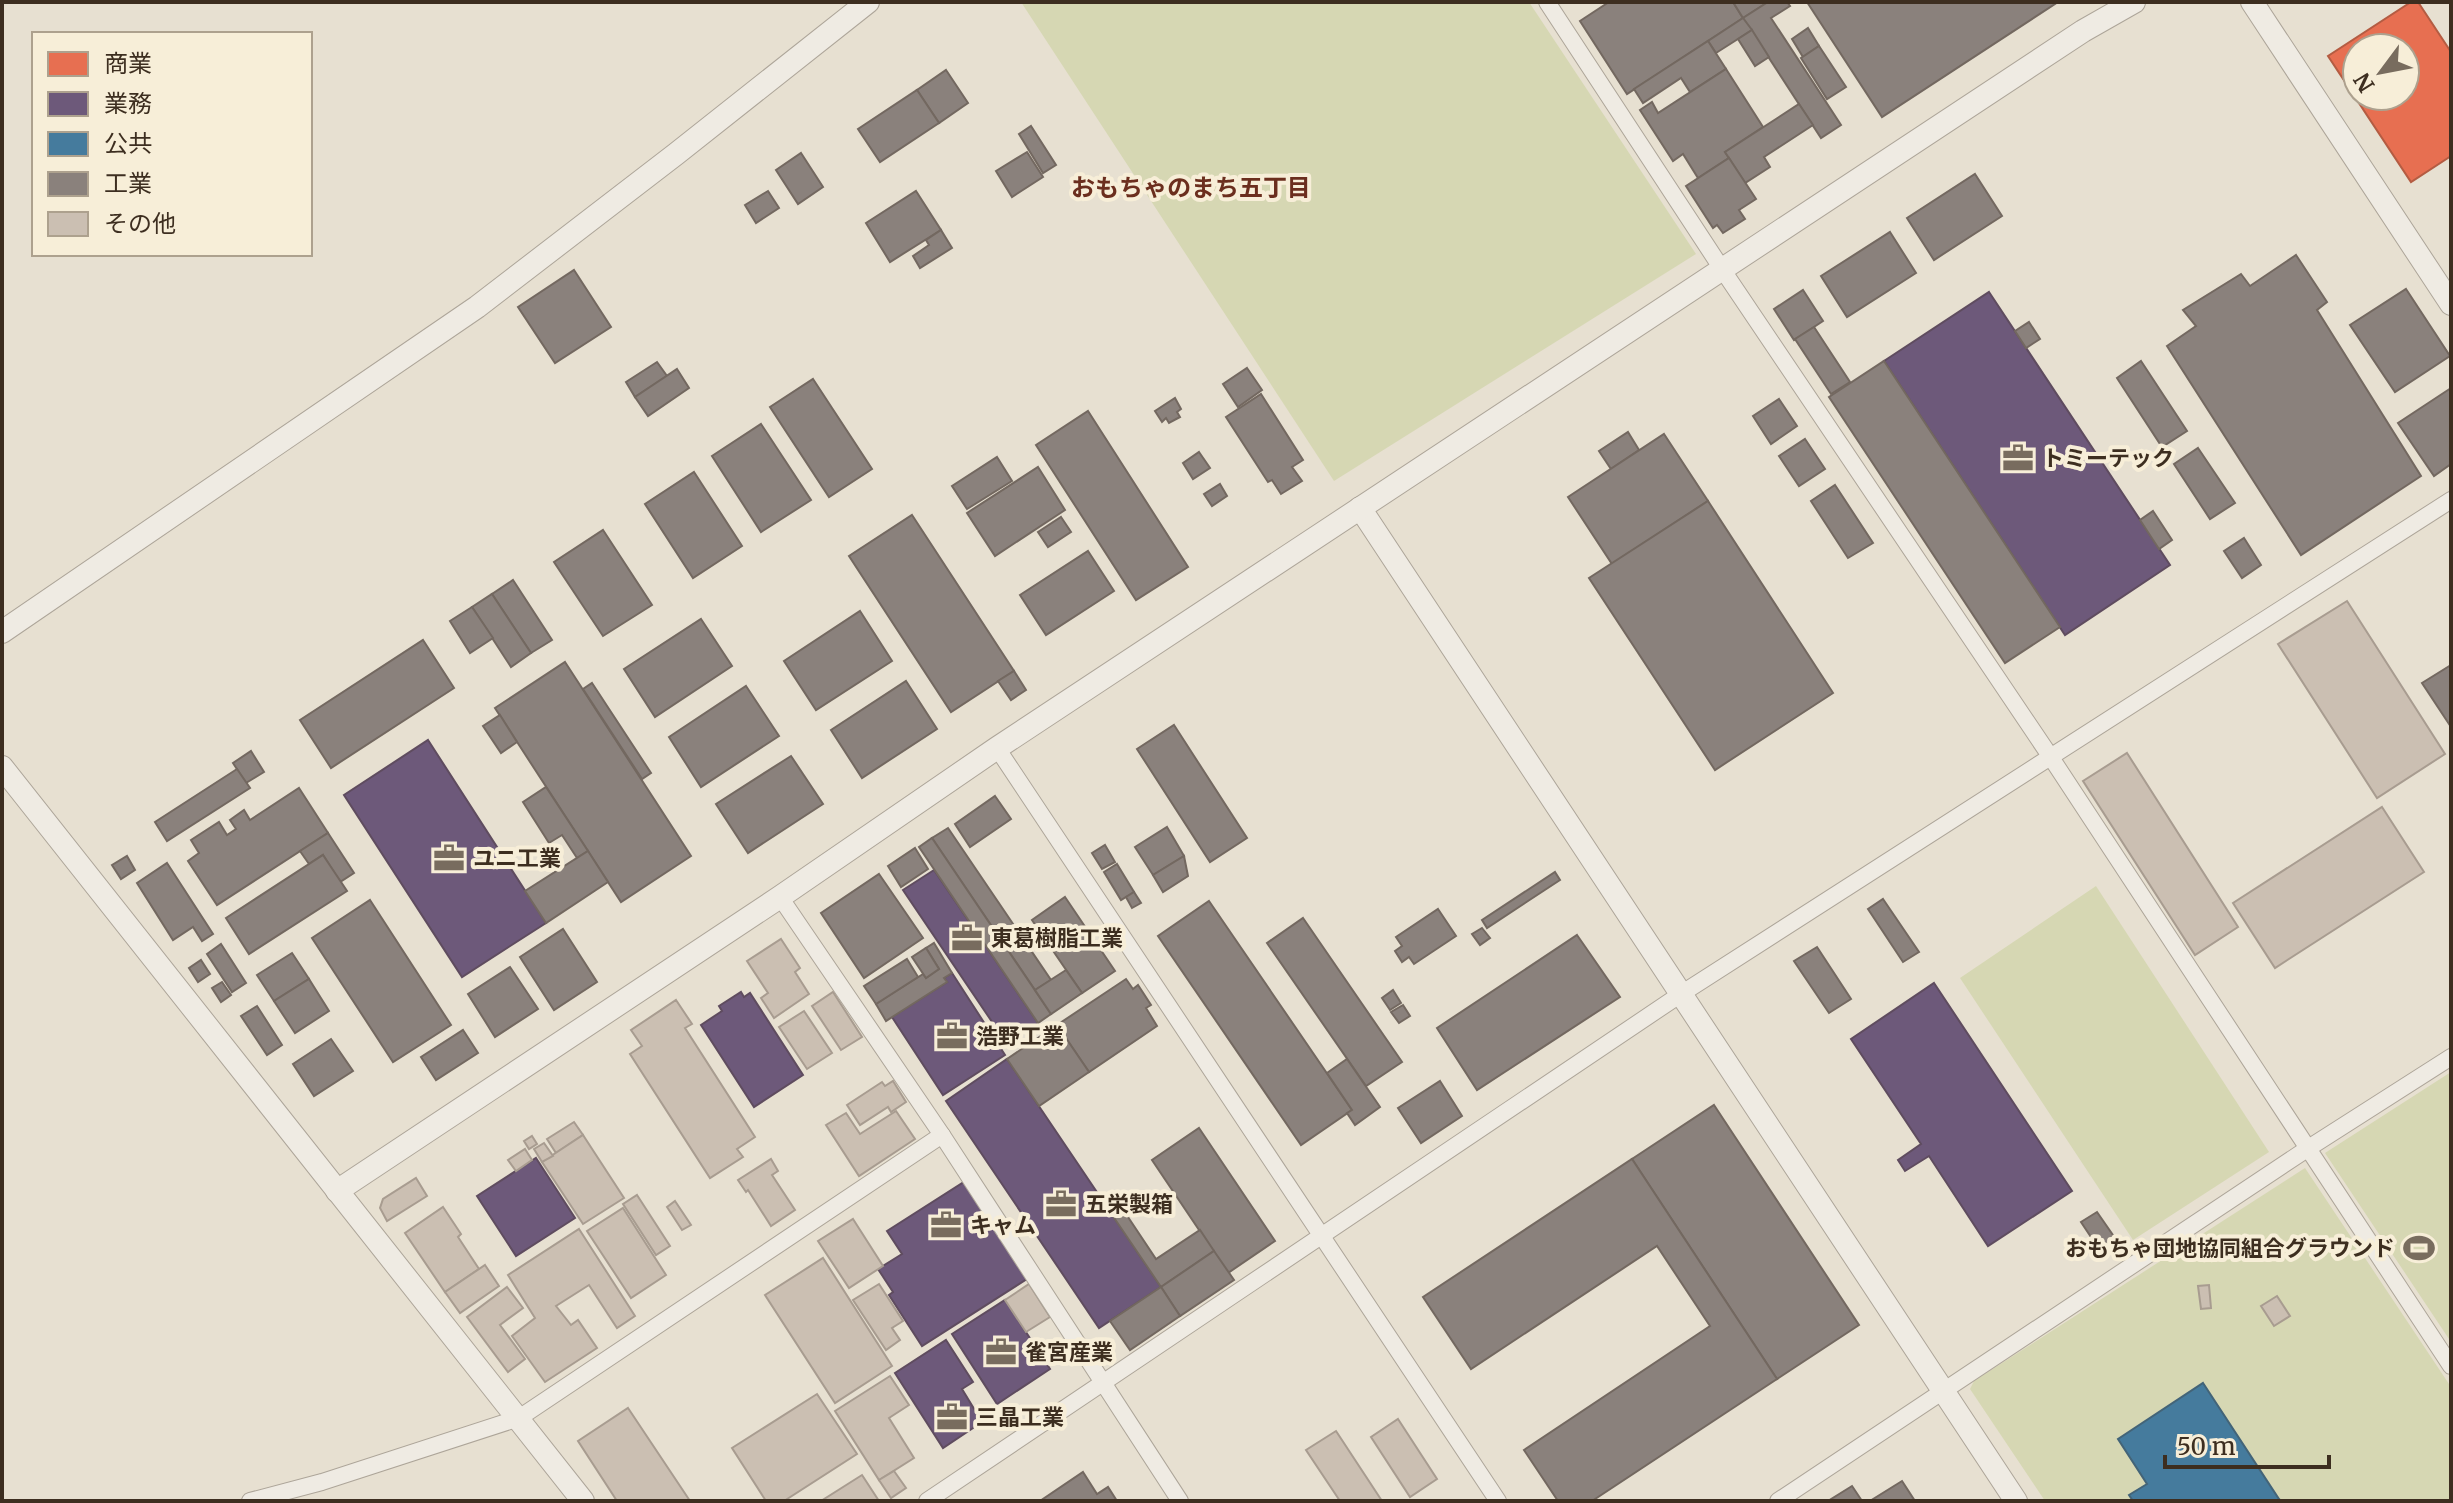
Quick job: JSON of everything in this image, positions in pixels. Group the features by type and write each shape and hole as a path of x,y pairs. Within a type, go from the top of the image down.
{"street":[{"path":"2,632 477,307 868,2"},
{"path":"1547,2 1722,269 2050,756 2451,1366"},
{"path":"337,1191 780,897 997,748 2083,31 2134,2"},
{"path":"2252,2 2451,304"},
{"path":"927,1501 1681,994 2451,500"},
{"path":"1360,508 2016,1501"},
{"path":"997,748 1498,1501"},
{"path":"2,767 583,1501"},
{"path":"780,897 942,1135 1180,1501"},
{"path":"1778,1501 2307,1149 2451,1057"},
{"path":"250,1501 322,1482 519,1418 942,1135"}],"green space":[{"path":"1021,2 1529,2 1696,254 1334,481"},
{"path":"2096,886 2269,1152 2133,1240 1960,978"},
{"name":"おもちゃ団地協同組合グラウンド","path":"2451,1072 2451,1342 2325,1153"},
{"path":"2305,1168 2451,1387 2451,1501 2045,1501 1970,1389 1974,1381"}],"building: 商業":[{"path":"2411,2 2418,2 2451,52 2451,156 2411,182 2365,112 2421,112 2421,32 2365,32"},
{"path":"2341,48 2341,76 2328,56"}],"building: 業務":[{"path":"1989,292 2170,565 2065,635 1884,361"},
{"path":"428,740 546,923 462,977 344,795"},
{"path":"934,870 1038,1023 1007,1044 903,890"},
{"path":"952,973 1005,1055 943,1095 892,1017 947,982 944,978"},
{"path":"1934,983 2072,1191 1988,1246 1929,1156 1905,1171 1898,1160 1921,1144 1851,1039"},
{"path":"741,992 744,997 750,993 803,1075 754,1107 701,1025 722,1011 719,1006"},
{"path":"1007,1059 1161,1287 1099,1328 946,1101"},
{"path":"536,1158 575,1218 516,1256 477,1196"},
{"path":"964,1182 1027,1279 922,1346 889,1295 893,1292 878,1269 902,1254 887,1231"},
{"path":"1005,1300 1050,1369 997,1404 952,1334"},
{"path":"946,1340 973,1382 962,1389 982,1422 943,1448 895,1373"}],"building: 公共":[{"path":"2203,1383 2281,1501 2133,1501 2129,1495 2147,1484 2118,1439"}],"building: 工業":[{"path":"1609,2 1733,2 1743,18 1627,94 1580,21"},
{"path":"1733,2 1768,2 1743,18"},
{"path":"1768,2 1787,2 1790,6 1771,18 1841,125 1821,138 1743,18"},
{"path":"1807,2 2058,2 1882,117"},
{"path":"1743,18 1752,30 1716,53 1708,41"},
{"path":"1808,28 1819,46 1803,57 1792,39"},
{"path":"1752,30 1769,57 1755,66 1738,39"},
{"path":"1708,41 1726,69 1690,92 1681,78 1643,103 1634,89"},
{"path":"1819,46 1846,87 1827,99 1801,58"},
{"path":"1726,69 1763,127 1725,152 1729,158 1698,178 1683,154 1673,161 1640,110 1652,102 1658,113"},
{"path":"946,70 968,103 939,123 917,90"},
{"path":"917,90 939,123 880,162 858,129"},
{"path":"1799,104 1813,125 1764,157 1770,167 1745,183 1725,152"},
{"path":"1031,126 1056,165 1043,173 1019,134"},
{"path":"1027,152 1043,177 1012,197 996,171"},
{"path":"801,153 823,187 798,204 776,170"},
{"path":"1729,158 1756,199 1739,210 1745,219 1723,233 1717,225 1713,228 1686,186"},
{"path":"1975,174 2002,216 1934,260 1907,218"},
{"path":"768,191 779,208 756,223 745,205"},
{"path":"916,191 941,230 890,262 866,223"},
{"path":"941,230 952,248 920,268 913,256 929,245 926,240"},
{"path":"1890,232 1916,273 1847,317 1821,276"},
{"path":"2296,255 2327,302 2317,310 2421,476 2301,555 2167,346 2196,326 2183,310 2241,274 2250,286"},
{"path":"574,270 611,327 555,363 518,307"},
{"path":"2406,289 2450,356 2395,392 2350,325"},
{"path":"1803,290 1823,321 1794,340 1774,309"},
{"path":"2029,322 2040,339 2026,348 2015,331"},
{"path":"1814,327 1850,382 1831,394 1795,339"},
{"path":"1884,361 2060,627 2005,663 1829,397"},
{"path":"2141,361 2187,431 2162,447 2117,378"},
{"path":"657,362 667,376 635,397 626,382"},
{"path":"1247,368 1262,390 1238,407 1223,384"},
{"path":"677,369 689,388 648,416 635,397"},
{"path":"813,379 872,469 829,497 770,407"},
{"path":"2451,388 2451,464 2434,476 2398,423"},
{"path":"1261,394 1303,460 1292,467 1302,481 1281,494 1272,480 1268,482 1226,417"},
{"path":"1175,398 1181,409 1177,412 1180,417 1169,423 1166,418 1162,422 1155,411"},
{"path":"1779,399 1797,426 1771,444 1753,416"},
{"path":"1088,411 1188,567 1136,600 1036,445"},
{"path":"761,424 811,500 761,532 712,456"},
{"path":"1628,432 1639,450 1611,469 1599,451"},
{"path":"1664,434 1708,501 1612,564 1568,497"},
{"path":"1805,439 1825,469 1799,486 1779,456"},
{"path":"2198,448 2235,503 2210,519 2174,464"},
{"path":"1199,452 1210,468 1193,479 1183,463"},
{"path":"997,457 1012,481 967,509 952,486"},
{"path":"1038,467 1065,510 995,556 967,513"},
{"path":"694,472 742,546 693,578 645,504"},
{"path":"1220,484 1227,496 1212,506 1204,494"},
{"path":"1835,485 1873,543 1848,558 1811,501"},
{"path":"1708,501 1833,693 1715,770 1589,578"},
{"path":"2153,511 2172,540 2159,549 2140,520"},
{"path":"912,515 1014,671 951,712 849,556"},
{"path":"1061,517 1071,532 1048,547 1038,532"},
{"path":"603,530 652,605 603,636 554,562"},
{"path":"2244,538 2261,565 2242,578 2224,551"},
{"path":"1088,551 1114,591 1046,635 1020,595"},
{"path":"513,580 552,640 531,653 492,594"},
{"path":"492,594 531,653 511,667 472,607"},
{"path":"472,607 493,638 470,653 450,621"},
{"path":"860,611 892,661 816,710 784,661"},
{"path":"701,619 732,666 655,717 624,669"},
{"path":"423,640 454,688 331,768 300,720"},
{"path":"565,662 691,856 621,902 495,708"},
{"path":"2451,665 2451,727 2422,683"},
{"path":"1014,671 1026,690 1011,700 998,681"},
{"path":"906,681 937,729 862,778 831,730"},
{"path":"592,683 651,773 642,779 583,689"},
{"path":"746,686 779,736 701,787 669,737"},
{"path":"500,715 517,742 501,753 483,726"},
{"path":"1174,725 1247,838 1210,862 1137,749"},
{"path":"251,751 264,772 246,783 233,763"},
{"path":"791,756 823,804 748,853 716,804"},
{"path":"237,769 250,788 167,841 155,822"},
{"path":"546,787 588,851 577,858 562,835 549,843 523,802"},
{"path":"299,788 328,833 217,905 188,861 199,853 191,840 219,822 227,835 236,829 230,820 244,810 250,820"},
{"path":"995,796 1011,819 970,847 955,824"},
{"path":"1167,827 1184,856 1153,875 1135,847"},
{"path":"948,828 1051,980 1035,990 932,838"},
{"path":"328,833 354,873 340,882 323,855 309,864 300,851"},
{"path":"932,838 1051,1014 1038,1023 919,847"},
{"path":"1105,845 1115,862 1102,869 1092,853"},
{"path":"915,848 928,869 901,887 888,866"},
{"path":"588,851 608,882 546,923 525,891"},
{"path":"323,855 347,891 249,954 226,918"},
{"path":"127,856 135,870 121,879 112,865"},
{"path":"1184,856 1188,876 1163,892 1153,875"},
{"path":"167,863 213,934 202,941 193,927 173,940 137,883"},
{"path":"1117,864 1134,892 1121,900 1104,872"},
{"path":"1555,872 1560,880 1487,928 1482,920"},
{"path":"879,874 923,938 864,978 821,913"},
{"path":"1134,892 1141,903 1132,908 1126,897"},
{"path":"1065,897 1115,971 1082,993 1032,920"},
{"path":"1883,899 1919,952 1903,962 1868,909"},
{"path":"370,900 451,1025 393,1062 312,938"},
{"path":"1209,901 1352,1110 1301,1145 1158,936"},
{"path":"1438,909 1456,936 1414,964 1409,957 1402,962 1395,951 1402,946 1396,937"},
{"path":"1303,918 1402,1062 1366,1086 1267,943"},
{"path":"1482,928 1490,938 1480,945 1472,934"},
{"path":"563,929 597,982 554,1010 520,957"},
{"path":"1577,935 1620,997 1477,1090 1437,1028"},
{"path":"934,943 952,973 944,978 947,982 886,1021 876,1004 923,974 926,978 939,969 926,948"},
{"path":"221,944 246,983 232,992 207,954"},
{"path":"1817,947 1851,999 1829,1013 1794,961"},
{"path":"926,948 939,969 926,978 912,957"},
{"path":"292,953 309,979 274,1001 257,975"},
{"path":"907,959 918,977 876,1004 864,986"},
{"path":"201,960 210,974 198,982 189,968"},
{"path":"510,967 538,1009 495,1037 468,994"},
{"path":"1066,970 1082,993 1051,1014 1035,990"},
{"path":"309,979 329,1011 295,1033 274,1001"},
{"path":"1126,979 1133,989 1138,985 1151,1005 1146,1008 1157,1026 1089,1072 1057,1025"},
{"path":"222,982 231,995 221,1002 212,988"},
{"path":"1393,990 1401,1003 1390,1010 1382,998"},
{"path":"1403,1005 1410,1016 1399,1023 1391,1012"},
{"path":"257,1006 282,1045 267,1055 241,1016"},
{"path":"1057,1025 1089,1072 1039,1106 1007,1059"},
{"path":"463,1030 478,1053 436,1080 421,1057"},
{"path":"331,1039 353,1071 314,1096 293,1064"},
{"path":"1347,1059 1380,1107 1355,1125 1347,1113 1352,1110 1327,1073"},
{"path":"1440,1081 1462,1116 1421,1143 1398,1108"},
{"path":"1714,1105 1859,1325 1777,1379 1632,1159"},
{"path":"1199,1128 1275,1241 1228,1273 1152,1160"},
{"path":"1632,1159 1777,1379 1592,1501 1558,1501 1524,1450 1710,1326 1657,1246 1471,1369 1423,1297"},
{"path":"1114,1196 1156,1259 1200,1230 1214,1251 1161,1287 1104,1203"},
{"path":"2097,1212 2115,1238 2099,1249 2081,1222"},
{"path":"1214,1251 1234,1280 1180,1316 1161,1287"},
{"path":"1161,1287 1180,1316 1130,1350 1110,1321"},
{"path":"1083,1472 1097,1494 1108,1487 1117,1501 1040,1501"},
{"path":"1902,1481 1915,1501 1870,1501"},
{"path":"1852,1486 1862,1501 1828,1501"}],"building: その他":[{"path":"2347,601 2445,754 2377,798 2278,644"},
{"path":"2127,753 2238,927 2195,955 2083,781"},
{"path":"2382,807 2424,872 2275,968 2233,903"},
{"path":"781,939 800,968 795,972 809,994 774,1018 761,998 768,993 747,961"},
{"path":"833,992 862,1037 841,1050 812,1006"},
{"path":"676,1000 692,1024 685,1028 755,1137 737,1149 743,1157 710,1178 630,1054 642,1046 631,1030"},
{"path":"804,1011 832,1053 807,1069 779,1027"},
{"path":"893,1081 906,1102 891,1112 888,1107 860,1125 847,1105 882,1082 885,1086"},
{"path":"896,1111 915,1139 859,1176 826,1125 846,1113 860,1134"},
{"path":"574,1122 583,1135 556,1153 547,1139"},
{"path":"583,1135 624,1198 583,1224 542,1162"},
{"path":"532,1136 537,1144 529,1149 524,1141"},
{"path":"544,1143 553,1156 542,1162 534,1149"},
{"path":"525,1149 532,1160 516,1171 508,1160"},
{"path":"771,1159 778,1171 772,1175 795,1210 771,1226 738,1180"},
{"path":"416,1178 427,1196 387,1221 380,1208 383,1199"},
{"path":"637,1195 670,1246 656,1255 623,1204"},
{"path":"675,1201 691,1225 682,1230 667,1207"},
{"path":"443,1207 479,1269 445,1292 405,1233"},
{"path":"623,1208 666,1275 631,1298 587,1231"},
{"path":"853,1219 883,1266 849,1288 818,1241"},
{"path":"579,1229 635,1316 617,1328 589,1285 556,1306 571,1325 578,1320 597,1348 545,1382 512,1336 535,1318 508,1275"},
{"path":"823,1258 892,1366 835,1403 765,1295"},
{"path":"485,1265 499,1286 460,1313 445,1292"},
{"path":"879,1284 903,1321 892,1328 900,1340 886,1350 853,1300"},
{"path":"1029,1284 1050,1317 1026,1332 1005,1300"},
{"path":"2209,1285 2211,1308 2201,1309 2198,1286"},
{"path":"507,1287 523,1308 500,1325 525,1359 508,1372 467,1317"},
{"path":"2277,1296 2290,1316 2274,1326 2261,1306"},
{"path":"890,1376 909,1405 889,1418 914,1458 879,1480 835,1411"},
{"path":"817,1394 857,1454 784,1501 766,1501 732,1448"},
{"path":"628,1408 690,1501 617,1501 578,1441"},
{"path":"1398,1419 1437,1479 1410,1497 1371,1437"},
{"path":"1336,1431 1382,1501 1340,1501 1306,1450"},
{"path":"894,1471 906,1488 891,1498 879,1480"},
{"path":"862,1475 879,1501 821,1501"}],"place":[{"name":"トミーテック","path":"2018,458"},
{"name":"ユニ工業","path":"449,858"},
{"name":"東葛樹脂工業","path":"967,938"},
{"name":"浩野工業","path":"952,1036"},
{"name":"五栄製箱","path":"1061,1204"},
{"name":"キャム","path":"946,1225"},
{"name":"おもちゃ団地協同組合グラウンド","path":"2419,1248"},
{"name":"雀宮産業","path":"1001,1352"},
{"name":"三晶工業","path":"952,1417"}],"district":[{"name":"おもちゃのまち五丁目","path":"1191,187"}]}
